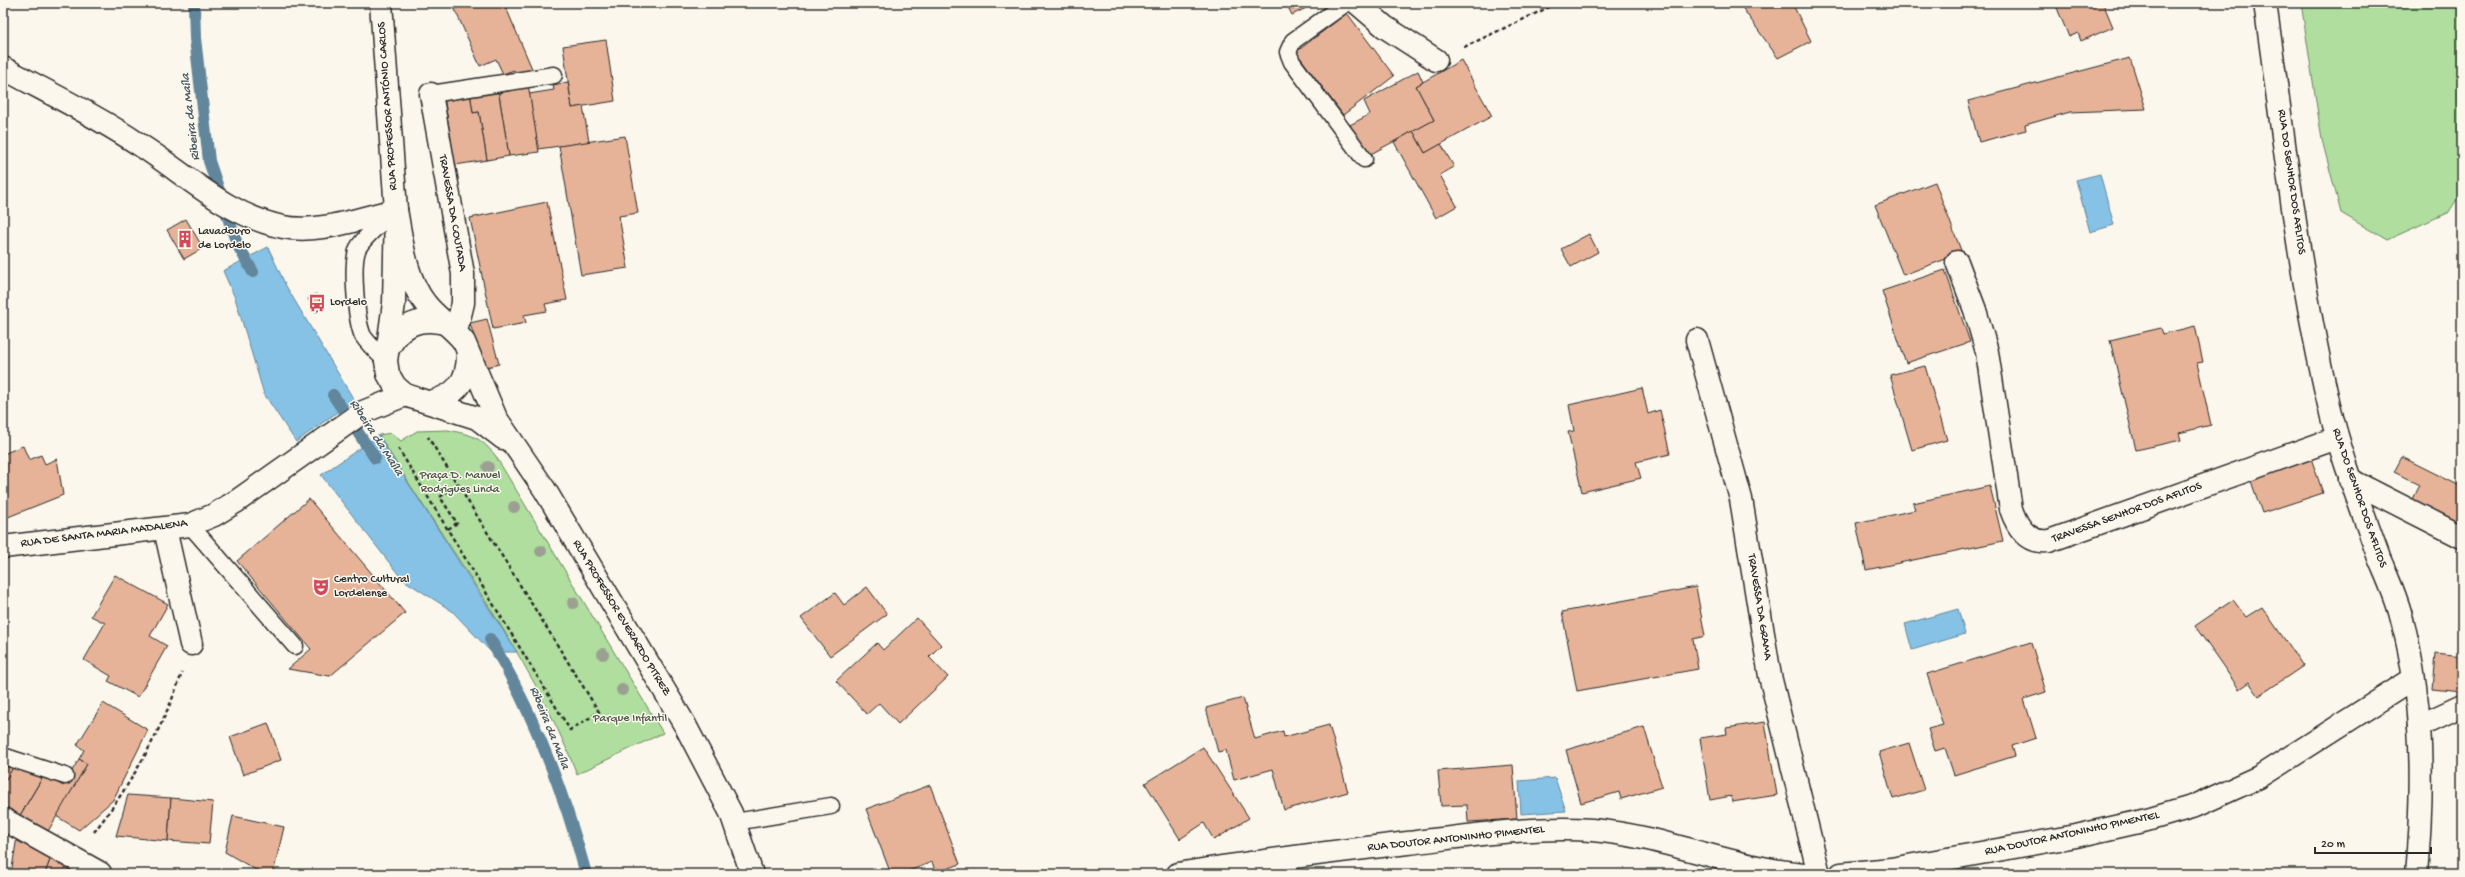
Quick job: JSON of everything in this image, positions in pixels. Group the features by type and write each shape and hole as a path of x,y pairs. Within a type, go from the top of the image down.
{"street":[{"name":"RUA PROFESSOR ANTÓNIO CARLOS","path":"381,3 396,210"},
{"path":"1357,3 1385,27 1436,60"},
{"name":"RUA DO SENHOR DOS AFLITOS","path":"2265,3 2316,347 2337,438 2350,480 2401,616 2413,679 2419,726 2420,834 2416,874"},
{"path":"3,68 141,145 161,161 218,200 245,214 269,223 284,227 310,228 396,210"},
{"name":"TRAVESSA DA COUTADA","path":"431,94 463,274 465,294 450,327"},
{"path":"396,210 414,285 425,303 464,342 468,355 496,418 520,455"},
{"path":"396,210 394,303 388,360 395,386 405,395 417,400 430,402 477,418 505,439 520,455"},
{"name":"TRAVESSA SENHOR DOS AFLITOS","path":"1957,262 1975,310 1987,352 2011,509 2022,530 2032,540 2049,541 2337,438"},
{"path":"363,412 388,360 395,335 406,326 418,321 431,320 450,327"},
{"name":"TRAVESSA DA GRAMA","path":"1697,340 1741,499 1769,670 1819,874"},
{"path":"430,402 444,399 455,392 464,381 468,368 468,355"},
{"path":"363,412 405,395"},
{"name":"RUA DE SANTA MARIA MADALENA","path":"3,547 165,529 190,524 214,515 273,477 363,412"},
{"name":"RUA PROFESSOR EVERARDO PITREZ","path":"520,455 544,490 685,725 735,822 752,874"},
{"path":"2350,480 2462,537"},
{"path":"165,529 191,644"},
{"name":"RUA DOUTOR ANTONINHO PIMENTEL","path":"1840,874 1891,869 2076,836 2147,820 2195,806 2259,776 2413,679"},
{"path":"2419,726 2462,706"},
{"path":"3,818 100,873"},
{"name":"RUA DOUTOR ANTONINHO PIMENTEL","path":"1178,874 1436,839 1492,834 1576,830 1636,836 1755,867 1804,874"}],"lane":[{"path":"1346,3 1293,41 1288,52 1292,62 1364,159"},
{"path":"431,94 554,75"},
{"path":"388,360 367,341 361,330 353,270 356,256 362,243 396,210"},
{"path":"190,524 295,646"},
{"path":"3,756 65,776"},
{"path":"735,822 831,806"}],"path":[{"path":"1436,60 1558,3"},
{"path":"398,448 570,730 599,712 459,483 425,434"},
{"path":"448,529 457,523 440,497 459,483"},
{"path":"73,858 126,789 170,708 191,644"}],"green space":[{"path":"2301,3 2462,3 2462,191 2449,212 2387,240 2341,213 2322,140"},
{"name":"Praça D. Manuel Rodrigues Linda","path":"448,430 474,437 495,455 663,733 577,774 535,685 511,642 379,435 391,433 401,441 417,431"}],"water":[{"path":"2100,174 2114,225 2090,232 2076,180"},
{"path":"268,247 286,286 354,400 296,442 264,394 235,298 223,271"},
{"path":"379,435 387,450 517,652 491,652 452,611 402,579 321,475"},
{"path":"1958,609 1965,634 1912,650 1905,624"},
{"path":"1555,778 1566,811 1521,814 1519,781"}],"building":[{"path":"452,3 504,3 533,71 517,77 514,70 503,74 496,59 480,66"},
{"path":"1286,3 1316,3 1292,15"},
{"path":"1739,3 1792,3 1811,41 1778,58"},
{"path":"2055,3 2103,3 2113,27 2081,41 2078,33 2069,37"},
{"path":"1347,13 1394,76 1343,115 1296,52"},
{"path":"606,40 615,101 572,108 563,46"},
{"path":"2130,58 2146,109 2070,112 2025,125 2026,130 1979,142 1968,101"},
{"path":"1461,60 1492,116 1425,153 1413,131 1434,120 1416,86"},
{"path":"1418,71 1423,82 1416,86 1434,120 1367,156 1350,125 1370,114 1364,101"},
{"path":"568,82 572,108 583,106 589,142 538,149 529,94 554,90 553,85"},
{"path":"528,84 539,152 509,156 498,89"},
{"path":"498,89 509,156 487,160 479,112 473,113 470,93"},
{"path":"470,93 473,113 479,112 487,160 455,165 444,97"},
{"path":"1413,131 1425,153 1441,144 1454,167 1440,175 1457,206 1436,218 1394,142"},
{"path":"625,136 638,213 619,216 628,268 581,275 559,146"},
{"path":"1935,182 1962,253 1903,275 1875,205"},
{"path":"547,202 567,300 545,304 547,311 524,315 526,323 493,329 470,218"},
{"name":"Lavadouro de Lordelo","path":"186,219 203,248 184,259 167,230"},
{"path":"1589,234 1598,252 1571,267 1561,249"},
{"path":"1945,270 1970,342 1906,363 1882,291"},
{"path":"316,294 324,307 316,312 308,299"},
{"path":"487,319 499,364 483,368 470,323"},
{"path":"2195,326 2203,362 2197,363 2211,425 2179,433 2181,440 2136,450 2110,340 2161,328 2163,334"},
{"path":"1925,366 1947,440 1912,450 1890,375"},
{"path":"1642,388 1648,414 1660,410 1670,454 1636,462 1641,478 1582,492 1568,432 1574,431 1569,405"},
{"path":"23,446 29,460 41,455 45,464 57,459 63,495 3,519 3,454"},
{"path":"2402,457 2462,487 2462,529 2411,503 2420,485 2394,472"},
{"path":"2311,458 2323,493 2262,513 2250,478"},
{"path":"1990,486 2003,541 1866,570 1856,523 1915,510 1913,503"},
{"name":"Centro Cultural Lordelense","path":"309,499 405,613 330,676 288,669 311,649 237,561"},
{"path":"115,575 168,604 150,636 167,646 138,697 108,681 111,676 84,660 105,623 91,616"},
{"path":"867,587 887,614 830,656 801,618 835,593 844,605"},
{"path":"1696,587 1705,636 1693,639 1698,669 1577,691 1562,612"},
{"path":"2233,600 2246,617 2262,607 2303,666 2259,696 2249,682 2239,689 2195,626"},
{"path":"917,618 941,645 929,657 948,677 898,724 879,703 867,714 836,681 877,643 883,650"},
{"path":"2031,642 2046,692 2024,699 2036,738 2012,746 2015,756 1954,775 1945,748 1935,751 1928,729 1943,725 1927,674"},
{"path":"2436,654 2462,657 2462,692 2433,689"},
{"path":"1243,698 1255,739 1283,731 1284,737 1329,725 1348,792 1284,810 1273,769 1234,780 1226,750 1218,752 1206,708"},
{"path":"103,703 148,730 113,800 79,830 56,816 87,764 79,759 84,750 77,745"},
{"path":"1765,722 1777,795 1732,802 1731,796 1710,800 1700,738 1727,734 1726,728"},
{"path":"268,723 281,760 243,775 230,737"},
{"path":"1644,727 1662,787 1621,799 1619,792 1581,803 1566,750"},
{"path":"1909,743 1924,790 1893,799 1879,752"},
{"path":"1203,747 1249,818 1214,840 1204,823 1180,839 1145,783"},
{"path":"3,758 16,763 3,784"},
{"path":"79,759 87,764 47,833 19,817 44,775 63,786"},
{"path":"16,763 42,778 19,817 3,807 3,784"},
{"path":"1513,765 1517,819 1468,822 1467,805 1441,806 1438,771"},
{"path":"930,785 960,864 936,873 932,862 901,874 891,874 866,809"},
{"path":"128,795 171,798 168,841 116,836"},
{"path":"171,798 213,802 209,844 168,841"},
{"path":"233,816 284,827 273,874 263,874 225,852"},
{"path":"17,837 51,857 45,874 11,874"},
{"path":"51,857 78,874 45,874"}],"waterway":[{"name":"Ribeira da Maíla","path":"194,3 195,38 209,161 237,244 253,272"},
{"name":"Ribeira da Maíla","path":"333,395 375,458"},
{"name":"Ribeira da Maíla","path":"490,639 520,695 546,753 568,813 586,874"}],"place":[{"name":"Lavadouro de Lordelo","path":"185,239"},
{"name":"Lordelo","path":"317,303"},
{"name":"Centro Cultural Lordelense","path":"321,587"}],"park label":[{"name":"Parque Infantil","path":"630,719"}]}
